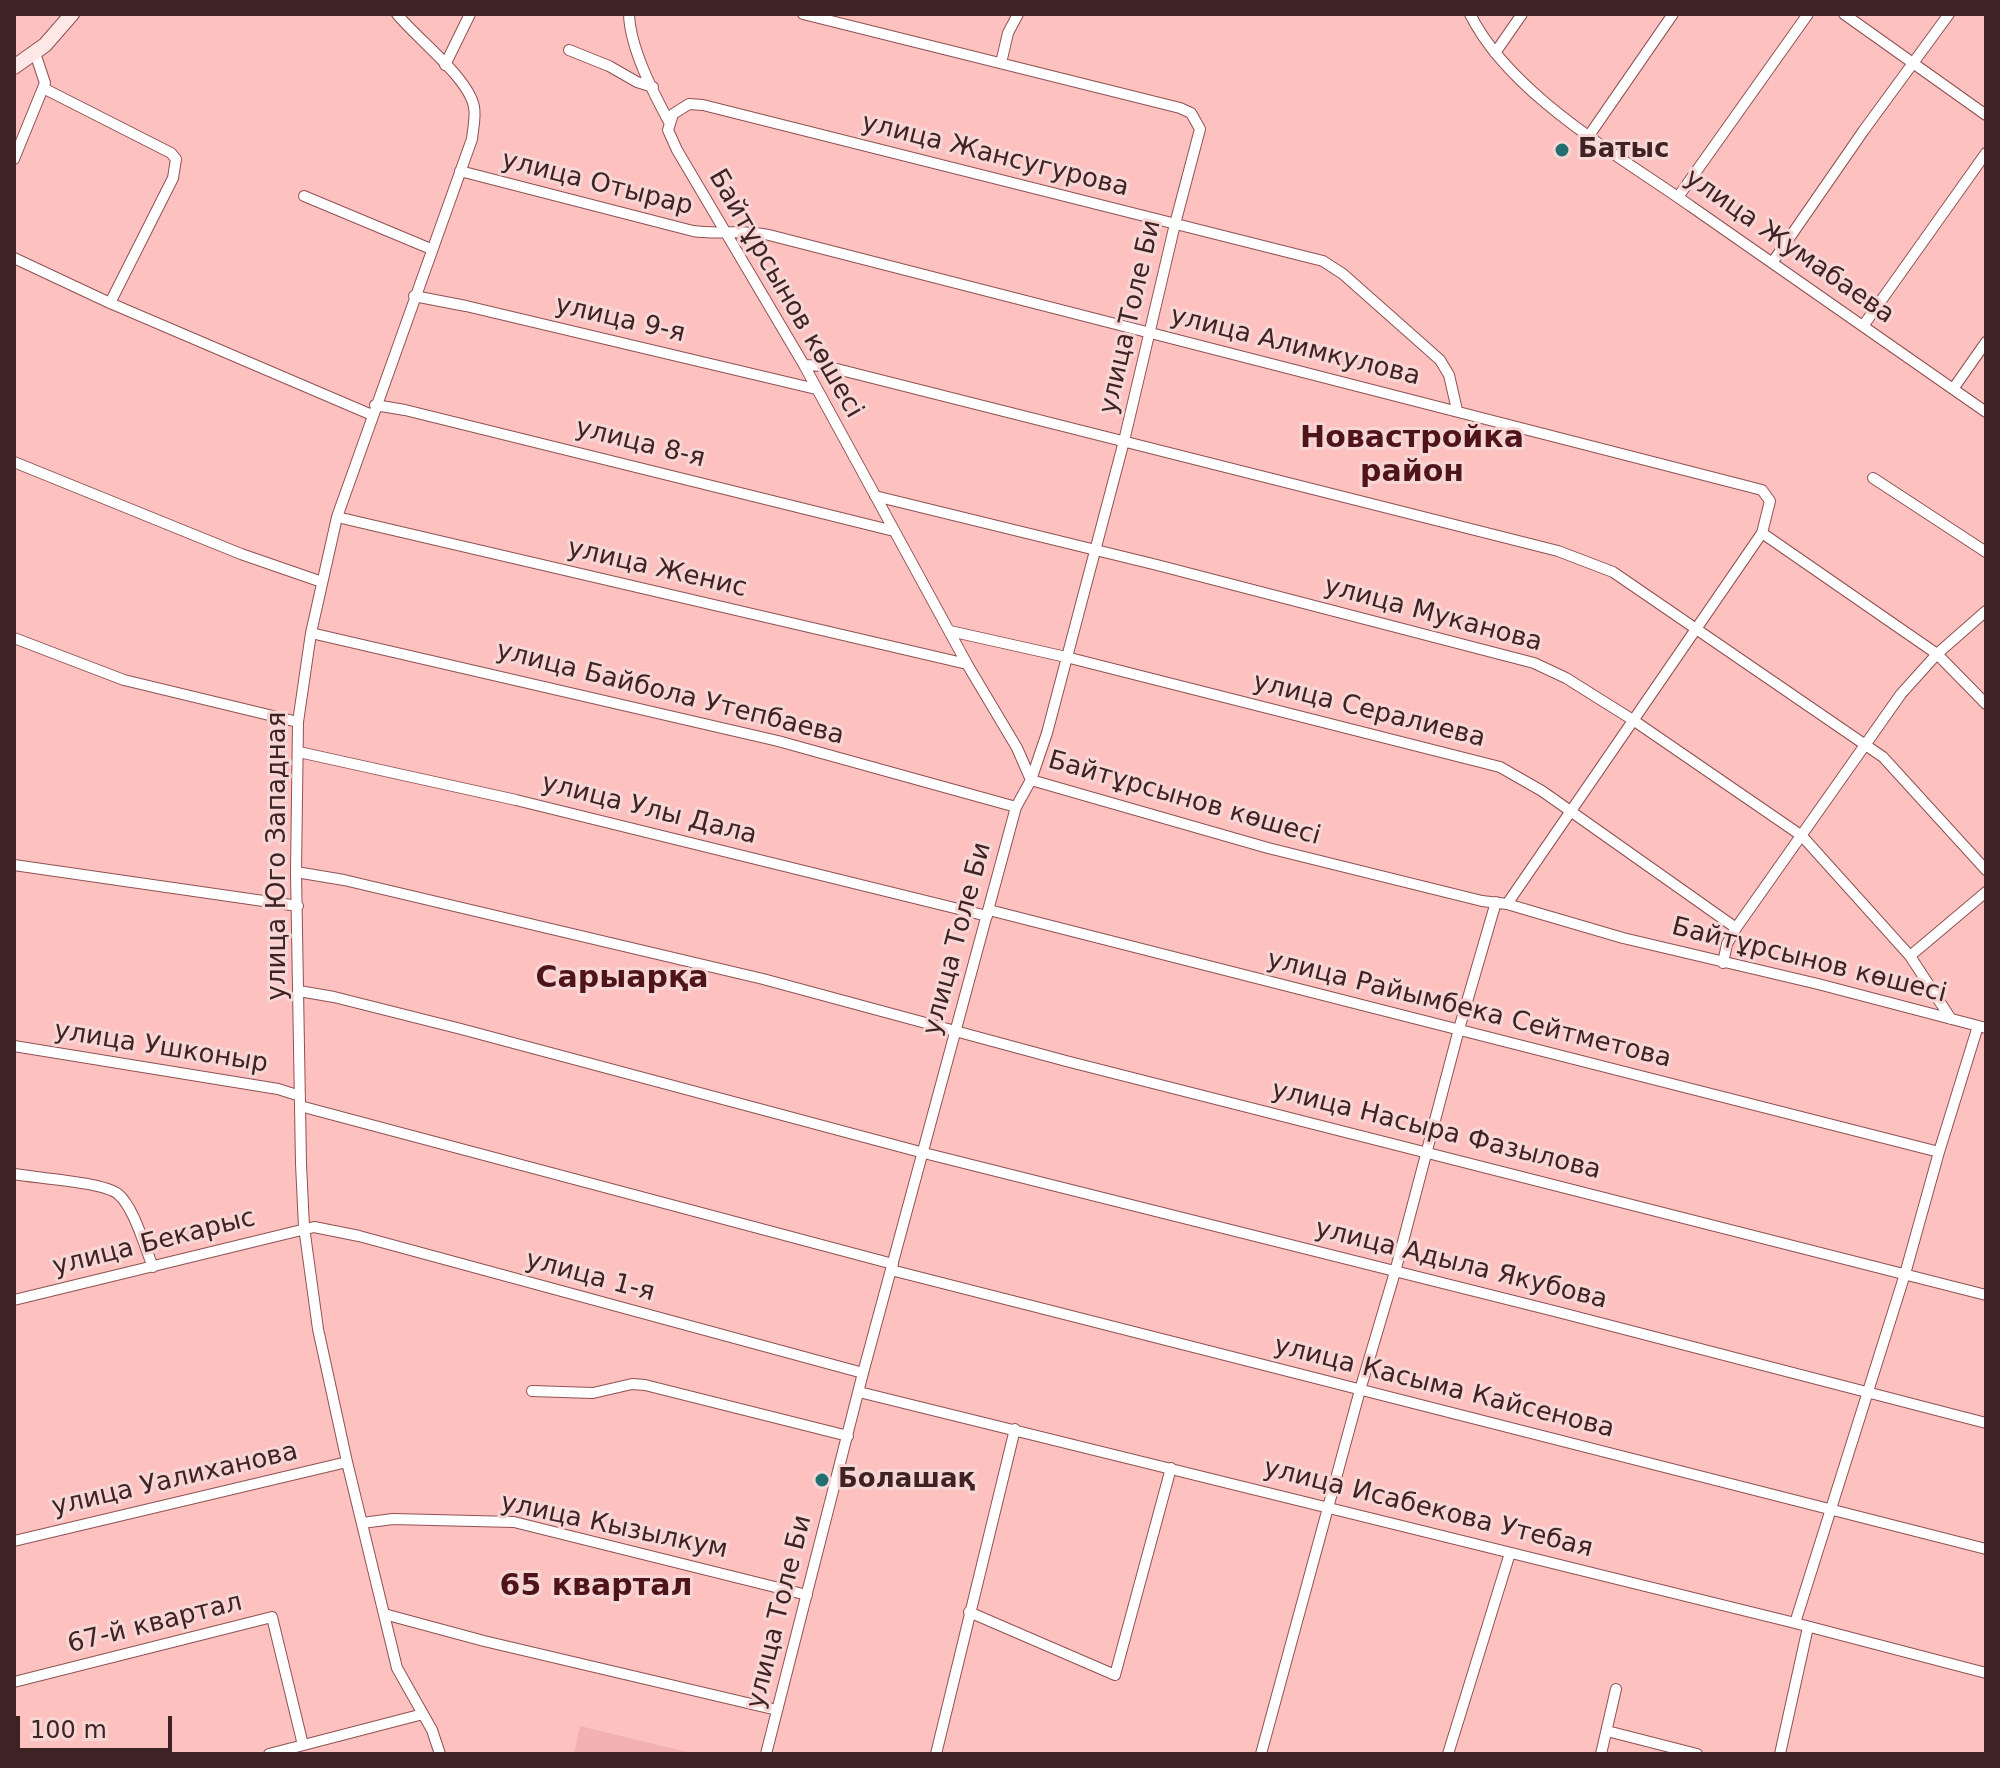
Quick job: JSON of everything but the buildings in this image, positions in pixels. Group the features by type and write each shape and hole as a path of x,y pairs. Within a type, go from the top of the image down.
{"main road":[{"path":"14,67 55,36 72,14"}],"street":[{"name":"улица Юго Западная","path":"397,14 466,87 475,108 472,139 337,517 311,633 298,722 296,872 300,1101 304,1227 318,1329 397,1668 423,1714 440,1754"},
{"path":"445,65 470,14"},
{"name":"Байтұрсынов көшесі","path":"629,14 635,47 669,122 668,130 677,150 804,365 967,664 1017,748 1031,780 1268,848 1501,903 1623,938 1803,980 1982,1027"},
{"path":"803,14 1001,63 1008,33 1018,14"},
{"path":"1007,14 1008,33"},
{"name":"улица Жумабаева","path":"1470,14 1495,53 1588,137 1986,412"},
{"path":"1495,53 1522,14"},
{"path":"1588,137 1673,14"},
{"path":"1678,197 1808,14"},
{"path":"1844,14 1986,115"},
{"path":"1772,263 1949,14"},
{"path":"569,50 653,87"},
{"path":"14,159 45,78 35,53"},
{"name":"улица Толе Би","path":"766,1754 863,1373 1016,807 1031,780 1047,733 1124,441 1200,129 1191,113 1180,108 1001,63"},
{"path":"43,88 171,153 176,159 173,178 110,303"},
{"name":"улица Жансугурова","path":"669,122 678,108 689,104 1323,261 1440,360 1449,375 1457,410"},
{"path":"1863,326 1986,153"},
{"name":"улица Отырар","path":"460,171 693,231 724,234"},
{"path":"304,196 431,249"},
{"name":"улица Алимкулова","path":"724,234 745,230 760,233 1762,490 1770,501 1762,533"},
{"name":"улица 8-я","path":"14,258 110,303 373,410 405,410 894,531"},
{"name":"улица 9-я","path":"414,296 816,389"},
{"path":"1953,389 1986,342"},
{"path":"804,365 825,366 1558,551 1613,572 1883,757 1986,870"},
{"path":"14,462 241,554 322,582"},
{"path":"1873,478 1986,552"},
{"name":"улица Муканова","path":"875,496 1096,549 1534,663 1566,678 1802,836 1910,956 1951,1019"},
{"name":"улица Женис","path":"337,517 967,664"},
{"path":"1261,1754 1459,1029 1501,903 1570,812 1762,533 1937,654 1986,704"},
{"path":"1723,963 1727,944 1736,928 1901,694 1937,654 1986,611"},
{"name":"улица Сералиева","path":"950,631 1066,657 1500,767 1542,791 1736,928"},
{"name":"улица Байбола Утепбаева","path":"311,633 778,741 1016,807"},
{"path":"14,638 124,680 298,722"},
{"name":"улица Улы Дала","path":"299,752 516,800 988,913"},
{"path":"14,865 298,906"},
{"name":"улица Насыра Фазылова","path":"296,872 344,880 763,979 1986,1295"},
{"path":"1910,956 1986,892"},
{"name":"улица Райымбека Сейтметова","path":"988,913 1939,1152"},
{"name":"улица Адыла Якубова","path":"299,991 461,1029 924,1153 1986,1423"},
{"path":"1795,1623 1905,1274 1939,1152 1982,1027"},
{"name":"улица Ушконыр","path":"14,1046 278,1089 300,1101 339,1114 892,1267"},
{"path":"14,1174 102,1187 118,1194 130,1212 153,1267"},
{"name":"улица Бекарыс","path":"14,1300 304,1227"},
{"name":"улица 1-я","path":"304,1227 359,1236 863,1373"},
{"name":"улица Касыма Кайсенова","path":"892,1267 1986,1549"},
{"path":"532,1391 593,1393 632,1384 645,1385 848,1436"},
{"name":"улица Исабекова Утебая","path":"859,1392 1986,1673"},
{"path":"936,1754 1015,1429"},
{"name":"улица Уалиханова","path":"14,1541 347,1462"},
{"path":"969,1612 1115,1675 1171,1468"},
{"name":"улица Кызылкум","path":"362,1523 393,1519 514,1522 807,1595"},
{"path":"1448,1754 1510,1553"},
{"path":"384,1614 777,1710"},
{"name":"67-й квартал","path":"14,1682 272,1617 303,1745"},
{"path":"1780,1754 1808,1627"},
{"path":"1601,1754 1616,1689"},
{"path":"269,1754 423,1714"},
{"path":"1607,1731 1697,1754"}],"shaded area":[{"path":"580,1726 691,1753 696,1754 574,1754"}],"place":[{"name":"Батыс","path":"1562,150"},
{"name":"Болашақ","path":"822,1480"}],"district":[{"name":"Новастройка район","path":"1412,456"},
{"name":"Сарыарқа","path":"622,979"},
{"name":"65 квартал","path":"596,1587"}]}
